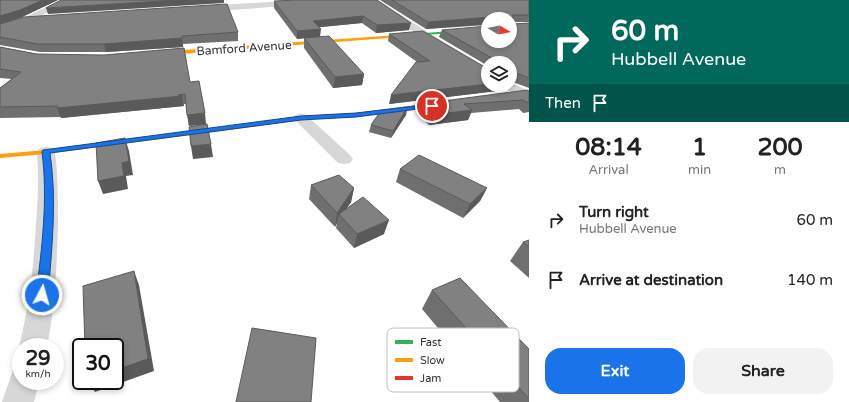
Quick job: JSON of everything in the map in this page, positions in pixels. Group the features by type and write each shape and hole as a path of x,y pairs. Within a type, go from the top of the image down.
{"street":[{"path":"0,28 26,20 68,0"},
{"path":"192,10 342,0"},
{"path":"373,0 425,35 481,69"},
{"path":"26,20 50,18"},
{"name":"Bamford Avenue","path":"146,55 481,30"},
{"path":"516,92 527,95"},
{"path":"0,156 46,152 301,118 356,115 455,103"},
{"path":"301,118 344,159"},
{"path":"35,338 39,322 46,250 49,174 46,152"},
{"path":"18,402 21,390"}],"building":[{"path":"0,0 43,0 20,10 0,16"},
{"path":"61,0 178,0 46,8"},
{"path":"377,0 411,23 377,25 363,16 313,21 321,29 297,31 274,1"},
{"path":"392,0 529,0 529,15 517,15 517,12 481,12 481,18 428,22"},
{"path":"227,4 238,32 104,44 37,44 0,37 0,24 24,17"},
{"path":"529,23 529,78 517,73 517,56 488,56 442,30 481,27 481,48 517,48 517,24"},
{"path":"423,31 481,65 481,85 391,95 416,62 430,61 389,34"},
{"path":"329,36 364,74 335,77 304,38"},
{"path":"0,47 36,54 104,55 184,48 190,82 199,81 205,113 187,115 185,94 178,95 182,96 57,108 58,106 0,107 0,88 21,72 0,69"},
{"path":"529,91 529,103 523,100 464,104 472,110 432,115 420,104 517,92"},
{"path":"407,108 393,131 371,125 380,112"},
{"path":"207,124 211,144 191,146 189,127"},
{"path":"125,138 129,161 122,163 124,176 98,181 96,143"},
{"path":"419,155 487,188 470,204 400,169"},
{"path":"339,175 354,188 337,213 311,185"},
{"path":"363,197 389,220 357,234 339,214"},
{"path":"529,240 529,247 523,242"},
{"path":"134,271 148,359 124,367 124,338 85,338 83,286"},
{"path":"460,278 509,328 466,328 432,290"},
{"path":"252,328 316,338 311,402 236,402"},
{"path":"519,339 529,349 529,399 519,388"}],"traffic: fast":[{"path":"413,35 481,30"}],"traffic: slow":[{"path":"154,54 413,35"},
{"path":"0,156 46,152 318,117"}],"traffic: jam":[{"path":"318,117 356,115 448,103"}],"route":[{"path":"42,295 46,250 49,174 46,152 301,118 356,115 432,106"}]}
